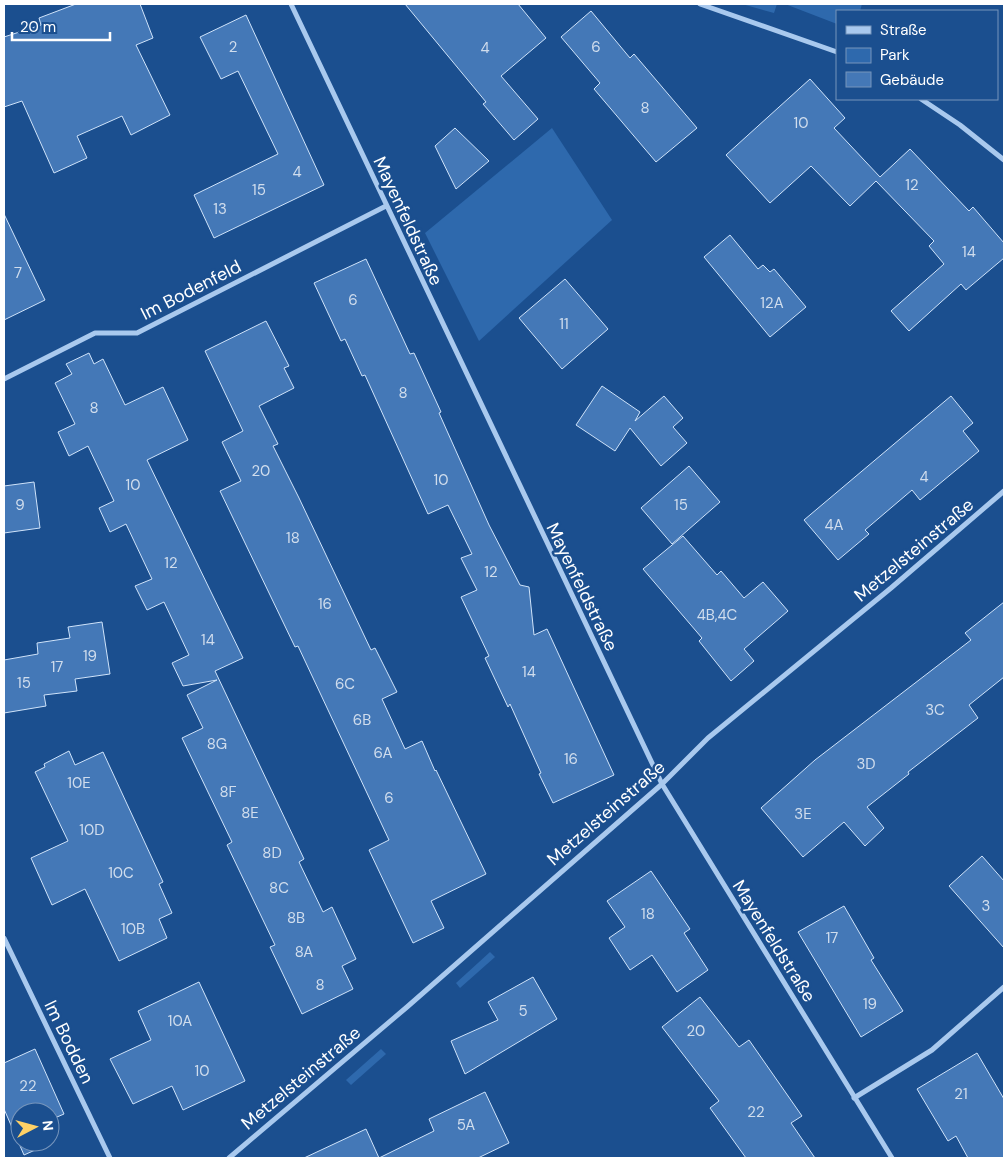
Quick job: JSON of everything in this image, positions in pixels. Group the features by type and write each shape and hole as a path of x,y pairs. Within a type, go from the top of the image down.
{"street":[{"name":"Mayenfeldstraße","path":"291,4 662,784 892,1158"},
{"path":"700,4 836,52"},
{"path":"922,100 960,125 1004,160"},
{"name":"Im Bodenfeld","path":"4,379 95,333 136,332 386,206"},
{"name":"Metzelsteinstraße","path":"229,1158 407,1007 471,949 662,784 708,738 892,588 1004,491"},
{"name":"Im Bodden","path":"4,938 110,1158"},
{"path":"854,1098 932,1050 1004,987"}],"green space":[{"path":"742,4 777,4 774,13"},
{"path":"785,4 862,4 860,10 836,10 836,24"},
{"path":"552,128 612,220 479,341 425,233"},
{"path":"490,952 495,957 460,988 456,983"},
{"path":"381,1049 386,1054 351,1085 346,1080"}],"building":[{"path":"76,4 140,4 153,38 136,45 170,115 131,135 122,116 77,136 87,158 54,173 22,101 4,107 4,37 41,25 39,18"},
{"path":"405,4 518,4 546,38 501,76 538,119 514,140 483,104 486,102"},
{"path":"591,11 630,58 634,54 697,128 656,162 594,89 600,83 561,37"},
{"path":"246,15 324,185 214,238 194,195 278,154 238,71 221,79 200,37"},
{"path":"810,79 845,118 834,128 880,177 910,149 969,211 973,207 1004,243 1004,258 966,290 961,284 909,331 891,311 944,264 929,246 934,241 876,181 850,206 811,166 770,203 726,155"},
{"path":"455,128 489,161 456,189 435,146"},
{"path":"4,214 45,300 4,320"},
{"path":"730,235 758,269 763,265 770,272 774,269 806,307 770,337 704,257"},
{"path":"366,259 410,354 414,353 489,525 520,585 529,587 534,635 547,629 614,775 553,803 510,704 508,707 485,658 489,656 461,597 477,590 461,558 472,554 448,505 428,514 365,375 362,376 345,339 341,341 314,283"},
{"path":"565,279 608,329 562,369 519,318"},
{"path":"266,321 289,366 284,368 294,388 259,406 278,444 273,446 371,650 375,648 397,692 382,699 405,749 422,741 486,874 431,901 444,928 413,943 369,850 389,840 298,646 295,647 220,491 241,481 222,442 243,431 205,351"},
{"path":"89,353 94,364 103,359 125,405 163,387 188,440 147,460 243,658 215,671 304,859 299,862 323,912 332,907 356,959 342,966 353,989 302,1014 270,947 275,945 227,845 232,842 182,738 203,728 187,695 217,680 183,686 172,663 189,655 164,602 147,610 135,586 152,579 126,524 110,532 99,508 114,501 88,446 69,456 58,432 75,424 55,383 72,374 66,364"},
{"path":"602,386 640,412 635,421 664,396 683,418 673,427 687,443 661,466 630,428 615,451 576,425"},
{"path":"951,396 973,423 963,431 979,451 920,500 912,490 865,530 869,534 838,560 804,520"},
{"path":"689,466 720,502 672,544 641,508"},
{"path":"34,482 40,528 4,533 4,486"},
{"path":"683,536 717,575 721,571 744,598 763,582 788,611 744,649 754,661 731,681 699,641 702,638 643,569"},
{"path":"1004,602 1004,677 969,705 978,718 908,772 909,774 867,807 884,828 865,846 844,822 803,857 761,808 815,760 971,640 965,633"},
{"path":"102,622 110,674 75,679 77,691 44,695 46,706 4,713 4,660 38,654 37,643 70,638 68,627"},
{"path":"69,751 75,765 103,752 163,882 159,884 172,913 159,919 167,938 119,961 85,889 52,905 31,858 68,841 35,772 45,767 44,764"},
{"path":"982,856 1004,881 1004,948 949,886"},
{"path":"651,871 690,929 684,933 708,970 677,992 652,955 630,970 609,938 625,927 607,901"},
{"path":"844,906 874,958 871,960 903,1011 861,1037 798,932"},
{"path":"533,977 557,1019 465,1074 451,1041 498,1020 488,1002"},
{"path":"199,982 245,1081 183,1110 172,1086 133,1104 110,1059 151,1040 138,1011"},
{"path":"700,997 739,1047 749,1040 802,1116 791,1123 815,1158 746,1158 710,1108 719,1101 662,1027"},
{"path":"35,1049 59,1102 10,1102 10,1123 4,1109 4,1063"},
{"path":"977,1053 1004,1099 1004,1158 968,1158 956,1136 948,1141 917,1089"},
{"path":"485,1092 509,1143 478,1158 379,1158 434,1131 429,1119"},
{"path":"60,1105 64,1114 60,1116"},
{"path":"366,1129 379,1158 304,1158"}]}
